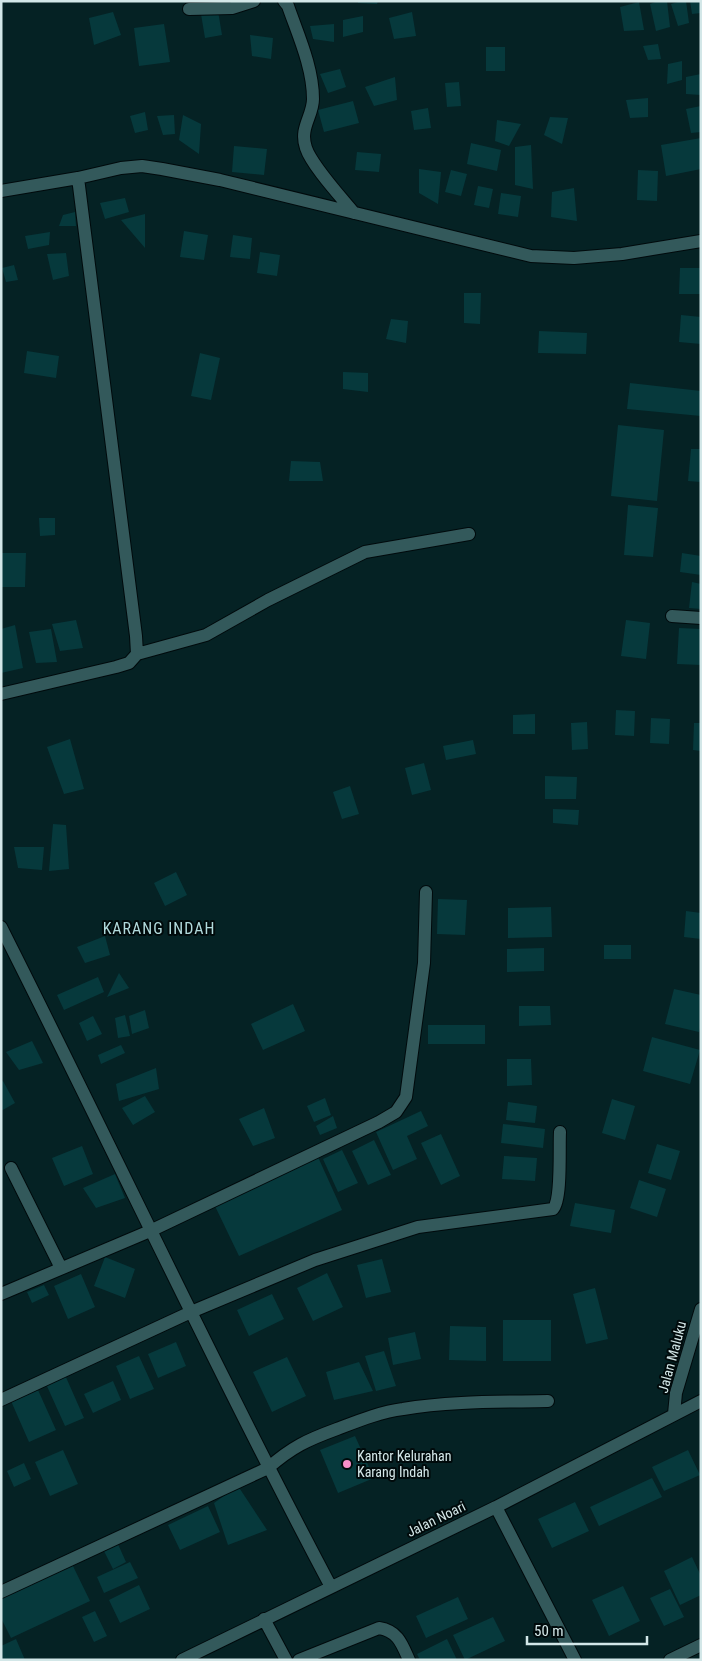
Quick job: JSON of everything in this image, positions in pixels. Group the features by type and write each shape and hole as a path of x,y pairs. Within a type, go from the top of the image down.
{"street":[{"path":"189,9 232,8 254,1"},
{"path":"284,1 293,19 309,69 313,101 304,130 306,149 354,213"},
{"path":"1,191 78,178 121,168 142,166 220,180 531,256 574,258 613,255 701,241"},
{"path":"78,178 137,654"},
{"path":"1,694 116,667 129,663 137,654 206,635 268,600 365,552 469,534"},
{"path":"672,616 701,618"},
{"path":"1,1294 150,1231 379,1122 396,1112 403,1103 407,1088 424,963 426,892"},
{"path":"1,927 268,1468 331,1587"},
{"path":"1,1400 191,1312 315,1260 418,1227 553,1209 556,1205 558,1192 560,1132"},
{"path":"11,1168 61,1268"},
{"name":"Jalan Maluku","path":"674,1414 676,1393 701,1309"},
{"path":"1,1592 268,1468 286,1452 308,1440 367,1418 403,1409 466,1403 548,1401"},
{"name":"Jalan Noari","path":"182,1660 496,1507 701,1401"},
{"path":"496,1507 575,1660"},
{"path":"264,1619 286,1660"},
{"path":"299,1660 379,1628 387,1629 394,1634 402,1644 409,1660"},
{"path":"670,1660 701,1645"}],"building":[{"path":"358,1 378,1 377,4 358,3"},
{"path":"658,1 667,1 670,27 656,31 650,4"},
{"path":"686,1 689,23 678,26 671,4"},
{"path":"690,1 701,1 701,13 692,14"},
{"path":"639,2 644,30 624,31 620,7"},
{"path":"218,11 222,35 205,38 201,14"},
{"path":"113,12 121,35 94,45 89,18"},
{"path":"412,12 416,36 394,39 389,18"},
{"path":"363,16 363,32 343,37 343,20"},
{"path":"164,24 170,62 139,66 134,28"},
{"path":"334,24 334,42 313,39 310,26"},
{"path":"250,35 273,38 271,59 252,56"},
{"path":"658,44 661,59 648,60 643,46"},
{"path":"486,47 505,47 505,71 486,71"},
{"path":"682,61 682,80 667,84 668,64"},
{"path":"340,69 346,87 328,93 320,74"},
{"path":"701,74 701,95 686,94 686,77"},
{"path":"395,77 397,100 374,106 365,87"},
{"path":"459,82 461,106 447,107 445,83"},
{"path":"648,98 648,117 630,118 626,100"},
{"path":"353,101 359,123 324,132 318,110"},
{"path":"701,106 701,132 691,133 686,109"},
{"path":"428,108 431,128 414,130 411,111"},
{"path":"145,112 148,130 135,133 130,116"},
{"path":"174,115 175,134 163,135 157,116"},
{"path":"183,115 201,124 199,154 179,140"},
{"path":"550,117 568,118 562,144 544,135"},
{"path":"497,120 521,124 509,146 495,141"},
{"path":"701,138 701,169 666,176 661,145"},
{"path":"471,143 501,150 497,171 467,164"},
{"path":"531,145 533,189 515,185 515,147"},
{"path":"234,146 267,149 264,175 232,172"},
{"path":"357,152 381,154 379,172 355,170"},
{"path":"419,169 441,172 438,204 419,193"},
{"path":"451,170 467,174 461,196 445,192"},
{"path":"638,170 658,171 657,201 637,200"},
{"path":"478,186 493,189 489,208 474,205"},
{"path":"574,188 577,221 551,217 552,192"},
{"path":"501,193 521,196 518,217 498,214"},
{"path":"125,198 129,212 105,219 100,203"},
{"path":"75,212 76,226 59,226 63,215"},
{"path":"145,214 145,248 121,220"},
{"path":"184,231 208,235 204,260 180,257"},
{"path":"50,232 49,245 28,249 25,236"},
{"path":"233,235 252,238 250,259 230,257"},
{"path":"260,252 280,255 277,276 257,273"},
{"path":"66,253 69,276 53,280 47,254"},
{"path":"14,265 18,280 6,282 2,268"},
{"path":"680,268 701,268 701,294 679,294"},
{"path":"464,293 481,293 480,324 464,323"},
{"path":"681,315 701,317 701,344 679,342"},
{"path":"391,319 408,321 406,343 386,339"},
{"path":"539,331 587,333 586,354 538,353"},
{"path":"27,351 59,356 56,378 24,373"},
{"path":"200,353 220,358 211,400 191,396"},
{"path":"343,372 368,373 368,392 343,389"},
{"path":"630,383 701,391 701,416 627,409"},
{"path":"618,425 664,430 657,501 611,496"},
{"path":"691,449 701,449 701,482 688,481"},
{"path":"291,461 320,462 323,481 289,481"},
{"path":"628,505 658,508 653,557 624,555"},
{"path":"39,518 55,518 55,535 40,536"},
{"path":"2,553 26,553 25,587 2,587"},
{"path":"682,553 701,556 701,575 680,572"},
{"path":"692,582 701,584 701,609 689,608"},
{"path":"76,620 83,648 60,651 52,624"},
{"path":"626,620 650,623 646,659 621,656"},
{"path":"15,625 23,668 1,673 1,629"},
{"path":"679,628 701,629 701,665 677,664"},
{"path":"51,629 57,662 36,663 29,632"},
{"path":"616,710 635,711 634,736 615,735"},
{"path":"535,714 535,734 513,734 513,715"},
{"path":"651,718 670,719 669,744 650,743"},
{"path":"587,722 588,749 572,750 571,723"},
{"path":"694,723 701,723 701,751 693,750"},
{"path":"70,739 84,789 64,794 47,747"},
{"path":"473,740 476,754 446,760 443,746"},
{"path":"424,763 431,790 412,795 405,768"},
{"path":"545,776 577,777 576,799 545,799"},
{"path":"350,786 359,814 342,819 333,792"},
{"path":"553,809 579,810 578,825 553,823"},
{"path":"53,824 66,825 69,869 49,871"},
{"path":"14,847 44,847 42,870 18,868"},
{"path":"176,872 187,895 165,906 154,883"},
{"path":"438,899 467,900 465,935 437,934"},
{"path":"551,907 552,937 508,938 508,908"},
{"path":"686,911 701,913 701,939 684,937"},
{"path":"105,936 110,955 85,963 77,947"},
{"path":"604,945 631,945 631,959 604,959"},
{"path":"544,948 544,971 507,972 507,949"},
{"path":"119,973 129,988 107,997"},
{"path":"98,977 104,992 64,1010 57,995"},
{"path":"674,989 701,995 701,1024 699,1032 665,1024"},
{"path":"293,1004 305,1031 263,1050 251,1024"},
{"path":"519,1006 550,1006 551,1025 519,1026"},
{"path":"145,1010 149,1028 132,1034 129,1016"},
{"path":"125,1015 130,1036 118,1038 115,1018"},
{"path":"93,1016 102,1034 87,1041 79,1023"},
{"path":"428,1025 485,1025 485,1044 428,1044"},
{"path":"652,1037 700,1050 690,1084 643,1071"},
{"path":"32,1041 43,1063 19,1070 6,1052"},
{"path":"121,1045 125,1053 101,1064 98,1055"},
{"path":"507,1059 531,1059 532,1085 507,1086"},
{"path":"156,1068 159,1089 119,1101 116,1084"},
{"path":"3,1081 15,1103 1,1111 1,1082"},
{"path":"145,1096 155,1112 133,1125 122,1108"},
{"path":"325,1098 331,1115 314,1122 307,1106"},
{"path":"612,1099 635,1106 625,1140 602,1133"},
{"path":"508,1102 537,1106 535,1123 506,1120"},
{"path":"264,1108 275,1138 253,1146 239,1119"},
{"path":"421,1111 428,1126 407,1136 417,1159 393,1170 376,1132"},
{"path":"333,1116 337,1128 320,1135 316,1126"},
{"path":"503,1124 545,1129 543,1148 501,1143"},
{"path":"441,1134 460,1176 441,1185 421,1143"},
{"path":"374,1140 391,1175 368,1185 352,1151"},
{"path":"657,1144 680,1151 671,1180 648,1173"},
{"path":"82,1146 93,1174 64,1186 52,1158"},
{"path":"342,1150 358,1183 338,1192 323,1159"},
{"path":"504,1156 537,1158 535,1181 502,1179"},
{"path":"318,1157 342,1210 239,1256 214,1204"},
{"path":"115,1174 125,1198 96,1208 83,1188"},
{"path":"639,1180 666,1189 657,1217 630,1208"},
{"path":"575,1203 615,1210 611,1233 570,1226"},
{"path":"105,1257 135,1269 125,1298 94,1286"},
{"path":"382,1259 391,1292 366,1298 357,1265"},
{"path":"327,1273 343,1307 313,1321 297,1288"},
{"path":"81,1274 95,1307 68,1319 54,1286"},
{"path":"44,1285 49,1295 32,1303 27,1292"},
{"path":"595,1288 608,1339 586,1344 573,1294"},
{"path":"272,1294 284,1319 249,1336 237,1310"},
{"path":"503,1320 551,1320 551,1361 503,1361"},
{"path":"450,1326 486,1327 486,1361 449,1360"},
{"path":"415,1332 421,1359 393,1365 388,1338"},
{"path":"176,1342 186,1366 158,1378 148,1354"},
{"path":"384,1351 396,1386 376,1391 365,1356"},
{"path":"139,1356 154,1389 130,1399 116,1366"},
{"path":"287,1357 306,1396 272,1412 253,1372"},
{"path":"359,1362 373,1391 334,1400 326,1372"},
{"path":"65,1375 84,1418 65,1426 46,1384"},
{"path":"113,1381 121,1400 93,1413 84,1394"},
{"path":"38,1390 56,1430 29,1442 11,1401"},
{"name":"Kantor Kelurahan Karang Indah","path":"355,1436 374,1478 338,1493 320,1450"},
{"path":"63,1450 78,1484 50,1496 35,1462"},
{"path":"688,1450 700,1475 664,1491 652,1467"},
{"path":"24,1463 31,1479 14,1487 7,1471"},
{"path":"652,1478 662,1497 599,1526 590,1507"},
{"path":"238,1486 267,1530 228,1545 214,1503"},
{"path":"575,1502 589,1531 552,1548 538,1519"},
{"path":"208,1506 220,1532 180,1550 168,1525"},
{"path":"117,1542 126,1562 113,1569 103,1549"},
{"path":"692,1557 701,1576 701,1595 680,1605 664,1571"},
{"path":"130,1562 138,1578 104,1593 97,1577"},
{"path":"72,1564 90,1601 11,1638 1,1618 1,1598"},
{"path":"139,1585 150,1609 120,1623 109,1600"},
{"path":"623,1586 640,1621 609,1636 592,1600"},
{"path":"670,1589 684,1617 664,1626 650,1598"},
{"path":"458,1597 468,1619 426,1638 416,1616"},
{"path":"95,1611 107,1636 94,1642 82,1617"},
{"path":"493,1617 505,1641 465,1660 453,1635"},
{"path":"16,1639 25,1660 1,1660 1,1646"},
{"path":"447,1639 457,1660 420,1660 417,1654"}],"place":[{"name":"Kantor Kelurahan Karang Indah","path":"347,1464"}],"district":[{"name":"KARANG INDAH","path":"159,928"}]}
